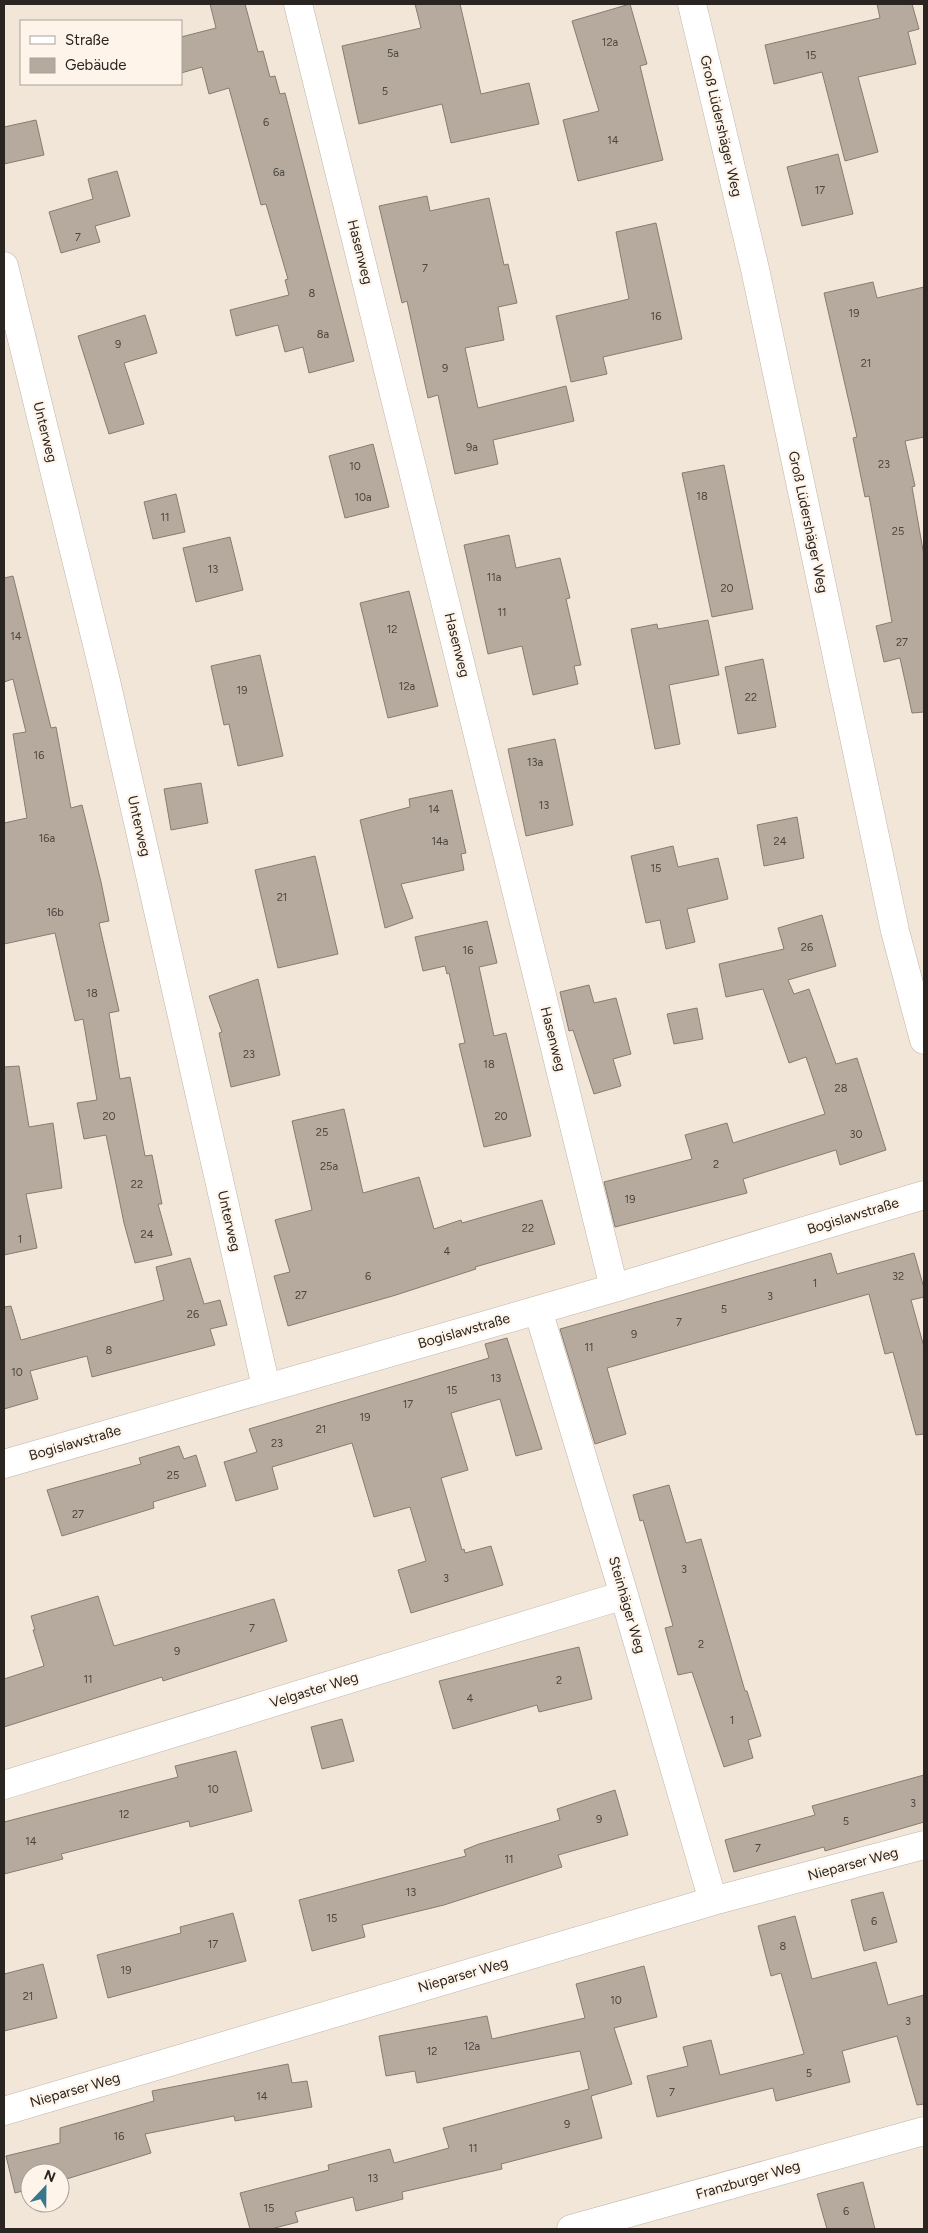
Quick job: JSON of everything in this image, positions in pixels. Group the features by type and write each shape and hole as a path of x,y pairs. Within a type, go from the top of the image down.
{"street":[{"name":"Hasenweg","path":"298,4 614,1288"},
{"name":"Groß Lüdershäger Weg","path":"692,4 755,269 895,931 924,1040"},
{"name":"Unterweg","path":"4,266 106,681 266,1387"},
{"name":"Bogislawstraße","path":"4,1464 614,1288 924,1195"},
{"name":"Steinhäger Weg","path":"538,1310 624,1595 713,1902"},
{"name":"Velgaster Weg","path":"4,1785 624,1595"},
{"name":"Nieparser Weg","path":"4,2111 713,1902 924,1845"},
{"name":"Franzburger Weg","path":"571,2229 924,2131"}],"building":[{"path":"210,4 245,4 258,52 263,51 270,77 275,76 280,94 285,93 354,361 309,373 303,347 285,352 278,325 236,336 230,310 289,295 285,280 288,279 266,204 261,205 229,88 209,94 202,67 182,73 182,37 216,28"},
{"path":"415,4 460,4 481,94 529,83 539,124 451,143 442,104 359,124 342,46 421,28"},
{"path":"630,4 647,64 640,66 663,160 578,181 563,120 599,111 572,21"},
{"path":"877,4 912,4 919,29 908,32 916,64 858,77 878,152 845,161 822,72 774,84 765,45 880,18"},
{"path":"36,120 44,155 4,164 4,127"},
{"path":"838,154 853,214 802,226 787,167"},
{"path":"117,171 130,216 95,226 100,242 61,253 49,212 93,199 88,179"},
{"path":"427,196 430,211 489,198 504,265 508,264 517,303 498,307 504,340 465,348 478,408 566,386 574,421 493,440 498,464 455,474 438,395 428,398 407,301 402,303 379,206"},
{"path":"656,223 682,339 603,357 607,374 571,382 556,316 629,299 616,232"},
{"path":"873,282 877,298 924,287 924,437 905,441 915,486 912,487 924,556 924,712 912,713 900,658 884,662 876,626 892,622 869,496 865,497 853,438 857,437 824,293"},
{"path":"145,315 157,353 124,363 144,424 109,434 78,336"},
{"path":"373,444 389,507 345,518 329,456"},
{"path":"724,465 753,609 712,617 682,473"},
{"path":"176,494 185,532 153,539 144,502"},
{"path":"509,535 516,568 560,558 570,598 566,599 581,665 574,666 578,684 533,695 522,646 488,654 464,545"},
{"path":"230,537 243,590 196,602 183,548"},
{"path":"13,576 51,728 56,727 71,808 82,805 101,882 109,921 99,923 119,1011 109,1013 120,1079 130,1077 145,1156 152,1155 162,1204 158,1204 172,1255 135,1263 124,1223 106,1135 84,1139 77,1103 97,1100 83,1019 75,1021 55,933 4,944 4,823 27,818 13,734 26,732 13,679 4,682 4,578"},
{"path":"409,591 438,706 388,718 360,603"},
{"path":"708,620 719,675 669,685 680,744 655,749 631,629 657,624 658,629"},
{"path":"260,655 283,756 238,766 229,724 224,725 211,666"},
{"path":"763,659 776,727 738,734 725,667"},
{"path":"555,739 573,825 526,836 508,749"},
{"path":"201,783 208,823 171,830 164,789"},
{"path":"452,790 466,853 461,854 464,870 401,884 413,918 385,928 360,820 410,807 409,799"},
{"path":"797,817 804,858 764,866 757,825"},
{"path":"673,846 678,867 718,858 728,899 687,909 695,942 666,949 660,920 646,923 631,856"},
{"path":"315,856 338,954 278,968 255,870"},
{"path":"822,915 836,966 788,980 794,994 809,989 836,1064 857,1058 886,1150 840,1165 836,1150 743,1179 747,1193 615,1227 604,1182 692,1159 685,1135 727,1123 733,1143 825,1114 806,1057 789,1063 763,989 726,997 719,964 784,949 778,928"},
{"path":"487,921 497,963 479,967 494,1036 506,1033 531,1136 484,1147 459,1044 465,1043 449,973 447,974 445,966 423,971 415,937"},
{"path":"258,979 280,1075 231,1087 219,1033 222,1032 209,996"},
{"path":"589,985 594,1003 616,998 631,1054 613,1059 621,1086 594,1094 573,1030 569,1031 560,992"},
{"path":"697,1008 703,1039 674,1044 667,1014"},
{"path":"19,1066 29,1127 53,1123 62,1188 26,1194 37,1248 4,1255 4,1067"},
{"path":"344,1109 363,1193 419,1177 434,1229 461,1220 462,1223 542,1200 555,1244 475,1267 476,1269 396,1295 288,1326 274,1276 290,1272 275,1220 312,1210 292,1121"},
{"path":"831,1253 837,1274 914,1253 924,1288 924,1297 911,1300 924,1347 924,1434 916,1435 893,1352 885,1354 869,1294 607,1368 626,1434 595,1444 560,1329"},
{"path":"190,1258 204,1304 220,1300 227,1325 210,1329 215,1345 92,1377 87,1356 30,1371 38,1399 4,1409 4,1307 11,1306 21,1340 164,1300 156,1267"},
{"path":"507,1338 542,1449 516,1456 500,1399 451,1413 468,1470 441,1478 462,1550 464,1549 465,1553 491,1546 503,1585 411,1613 398,1570 426,1561 410,1507 374,1517 352,1443 272,1467 278,1489 236,1501 224,1462 257,1452 249,1429 489,1358 485,1344"},
{"path":"179,1446 184,1459 196,1455 206,1486 153,1502 154,1508 62,1536 47,1490 141,1464 139,1458"},
{"path":"669,1485 686,1543 701,1539 745,1691 747,1691 761,1736 748,1740 753,1758 724,1767 692,1672 678,1675 665,1628 673,1626 643,1520 640,1521 633,1495"},
{"path":"98,1596 114,1646 274,1599 287,1641 163,1681 162,1677 4,1727 4,1679 44,1666 33,1630 35,1630 31,1616"},
{"path":"579,1647 592,1699 539,1712 537,1705 453,1729 439,1681"},
{"path":"342,1719 354,1761 322,1769 311,1727"},
{"path":"236,1751 252,1811 190,1827 189,1821 61,1854 63,1859 4,1874 4,1822 178,1777 175,1766"},
{"path":"924,1775 924,1822 825,1851 824,1847 734,1872 725,1840 815,1815 812,1806"},
{"path":"615,1790 628,1835 558,1855 562,1867 444,1905 362,1925 365,1937 312,1951 299,1900 466,1856 464,1850 560,1820 557,1809"},
{"path":"883,1892 897,1942 864,1951 851,1900"},
{"path":"233,1913 246,1961 108,1998 97,1955 181,1933 180,1927"},
{"path":"795,1916 812,1979 876,1962 888,2005 924,1995 924,2104 917,2105 897,2036 842,2051 850,2082 776,2101 773,2088 657,2117 647,2076 688,2066 683,2047 711,2040 720,2075 804,2054 781,1973 771,1976 758,1926"},
{"path":"43,1964 57,2018 4,2031 4,1974"},
{"path":"644,1966 657,2017 614,2028 632,2084 591,2096 602,2138 501,2164 502,2169 402,2192 403,2199 356,2211 353,2197 295,2212 298,2222 271,2229 250,2229 240,2193 329,2170 328,2165 390,2149 394,2163 449,2148 443,2128 589,2089 580,2051 417,2083 415,2071 386,2076 379,2036 487,2016 492,2039 585,2018 576,1984"},
{"path":"288,2064 292,2083 307,2081 312,2107 235,2121 234,2116 145,2134 151,2153 70,2178 70,2163 20,2163 20,2192 15,2193 6,2156 60,2143 60,2128 154,2101 152,2091"},
{"path":"863,2182 875,2229 827,2229 817,2194"}]}
